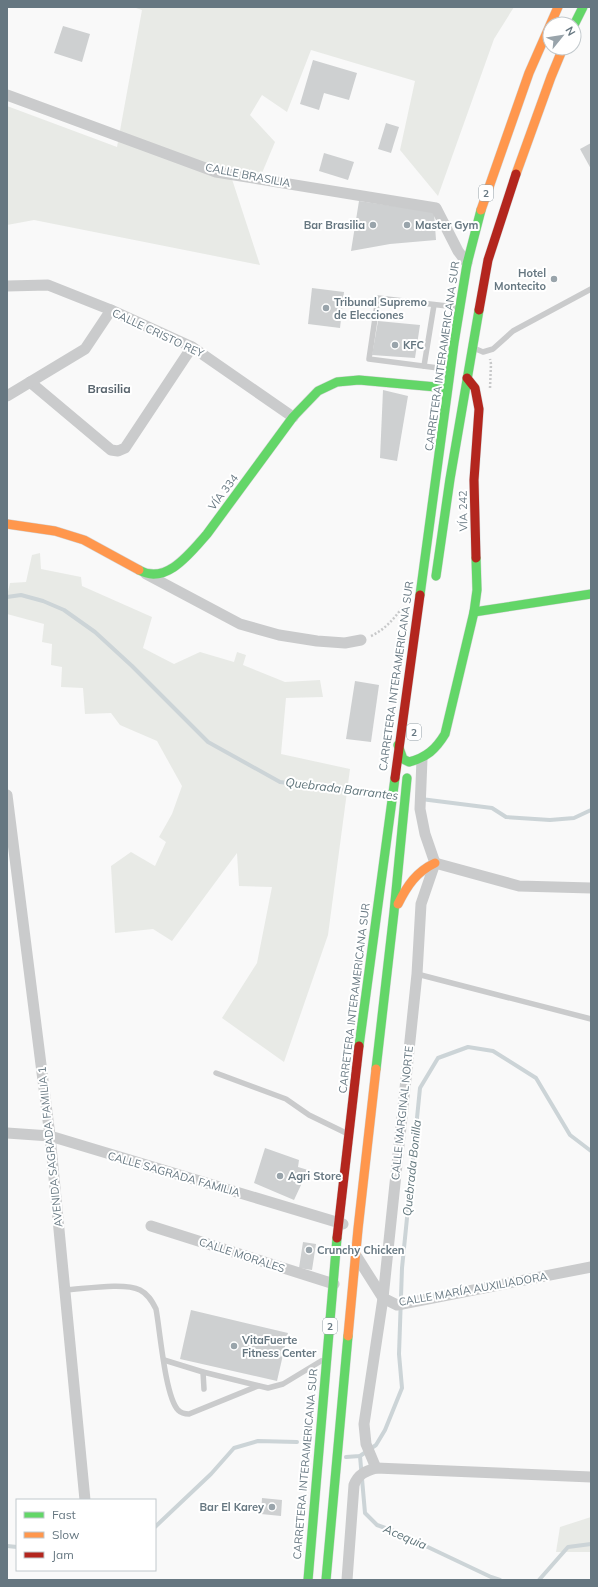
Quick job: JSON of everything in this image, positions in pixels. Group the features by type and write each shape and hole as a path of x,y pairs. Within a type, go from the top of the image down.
{"main road":[{"name":"CARRETERA INTERAMERICANA SUR","path":"308,1580 316,1466 349,1134 398,745 450,369 467,263 477,223 525,84 546,31 558,7"},
{"path":"578,16 583,7"},
{"name":"2","path":"436,582 469,362 488,260 550,77 560,56"},
{"path":"472,347 468,334 477,223"},
{"path":"455,449 455,428 447,388 469,362"},
{"name":"VÍA 242","path":"410,758 422,759 439,746 445,734 474,612 477,590 474,480 479,409 474,388 467,378"},
{"name":"VÍA 334","path":"143,573 164,573 182,562 211,528 293,417 318,391 337,382 359,380 447,388"},
{"path":"7,524 55,531 84,540 143,573"},
{"path":"474,612 591,594"},
{"path":"398,745 403,759 410,758"},
{"name":"2","path":"326,1580 358,1229 410,758"},
{"path":"394,912 410,883 424,868 435,863"}],"street":[{"name":"CALLE BRASILIA","path":"7,95 216,172 436,208 458,251 467,263"},
{"name":"CALLE CRISTO REY","path":"7,286 48,286 111,310 192,347 293,417"},
{"path":"7,396 85,349 111,310"},
{"path":"30,382 111,450 118,451 125,448 192,347"},
{"path":"143,573 240,624 279,635 317,641 345,643 360,640"},
{"path":"422,759 420,809 425,834 435,863 519,886 591,888"},
{"name":"AVENIDA SAGRADA FAMILIA 1","path":"7,795 12,866 50,1136 85,1499"},
{"name":"CALLE MARGINAL NORTE","path":"376,1468 366,1444 364,1424 383,1298 417,974 422,904 435,863"},
{"name":"CALLE SAGRADA FAMILIA","path":"7,1133 50,1136 340,1222 358,1229"},
{"name":"CALLE MORALES","path":"151,1226 334,1284"},
{"name":"CALLE MARÍA AUXILIADORA","path":"356,1255 383,1298 397,1305 591,1267"},
{"path":"347,1580 354,1485 360,1475 367,1471 376,1468 591,1477"}],"lane":[{"path":"472,347 484,352 494,349 513,331 591,289"},
{"path":"450,369 369,359 378,298 460,308"},
{"path":"424,366 434,305"},
{"path":"417,974 591,1019"},
{"path":"216,1073 286,1099 309,1115 349,1134"},
{"path":"65,1290 128,1286 141,1290 151,1299 156,1309 171,1400 178,1410 183,1413 189,1414 258,1386"},
{"path":"164,1360 203,1372 268,1388 283,1384 326,1358"},
{"path":"203,1372 204,1389"}],"path":[{"path":"360,640 372,636 382,629 404,606"}],"shaded area":[{"path":"133,7 514,7 494,39 438,196 400,150 415,81 311,50 287,112 262,95 250,115 275,142 262,173 228,167 260,265 34,220 7,225 7,106 117,147 142,10"},
{"path":"40,553 41,569 81,577 82,586 152,617 143,648 174,664 200,652 234,662 237,652 246,655 243,665 285,682 320,680 323,697 286,698 281,754 350,769 328,935 284,1062 222,1018 257,963 272,887 239,886 237,853 172,941 153,929 115,933 111,866 131,852 155,866 166,842 159,837 172,814 182,786 157,741 120,725 111,713 85,714 83,688 61,687 62,667 51,665 52,644 42,642 44,624 7,614 7,596 10,583 26,582 32,555"},
{"path":"591,1517 591,1552 556,1552 560,1527"}],"building":[{"path":"63,26 90,34 82,62 54,53"},
{"path":"313,60 357,73 349,100 324,93 319,110 300,104"},
{"path":"386,123 399,127 391,153 378,149"},
{"path":"591,143 591,169 580,149"},
{"path":"324,153 354,162 348,180 319,171"},
{"path":"359,201 434,212 436,240 390,244 351,251"},
{"name":"Tribunal Supremo de Elecciones","path":"312,288 344,292 340,328 308,324"},
{"name":"KFC","path":"378,321 420,325 415,358 372,355"},
{"path":"383,390 408,396 397,461 380,458"},
{"path":"355,681 379,685 371,742 346,739"},
{"name":"Agri Store","path":"265,1148 299,1160 298,1167 308,1170 294,1200 254,1183"},
{"path":"303,1242 316,1244 312,1270 299,1268"},
{"name":"VitaFuerte Fitness Center","path":"191,1310 288,1333 277,1381 180,1359"},
{"name":"Bar El Karey","path":"262,1498 282,1500 281,1516 261,1514"}],"waterway":[{"name":"Quebrada Barrantes","path":"7,597 21,595 43,601 64,610 95,632 132,666 208,742 280,782 386,795"},
{"name":"Quebrada Barrantes","path":"421,799 492,808 506,817 550,820 574,818 591,810"},
{"name":"Quebrada Bonilla","path":"346,1457 360,1456 376,1445 385,1430 402,1388 399,1354 402,1268 420,1088 438,1058 468,1047 493,1051 536,1078 570,1135 591,1151"},
{"name":"Quebrada Bonilla","path":"156,1526 211,1474 234,1448 258,1441 297,1442"},
{"name":"Acequia","path":"360,1456 365,1513 377,1525 394,1531 500,1580"},
{"name":"Acequia","path":"539,1580 568,1547 591,1544"},
{"name":"Quebrada Bonilla","path":"7,1546 16,1547"}],"traffic: fast":[{"path":"578,16 583,7"},
{"path":"420,595 454,343 467,264 481,210"},
{"path":"436,576 450,479 479,310"},
{"path":"139,570 149,574 159,574 177,565 186,558 207,534 293,417 318,391 337,382 359,380 447,388"},
{"path":"398,745 403,759 409,762 421,758 430,752 445,734 474,612 477,590 476,558"},
{"path":"474,612 591,594"},
{"path":"359,1046 395,778"},
{"path":"376,1069 394,912 407,778"},
{"path":"308,1580 337,1238"},
{"path":"326,1580 348,1336"}],"traffic: slow":[{"path":"481,210 529,73 558,7"},
{"path":"516,174 560,56"},
{"path":"7,524 55,531 84,540 139,570"},
{"path":"398,904 405,891 417,875 435,863"},
{"path":"348,1336 358,1229 376,1069"}],"traffic: jam":[{"path":"479,310 488,260 516,174"},
{"path":"467,378 475,388 479,409 474,480 476,558"},
{"path":"395,778 420,595"},
{"path":"337,1238 359,1046"}],"place":[{"name":"Bar Brasilia","path":"373,225"},
{"name":"Master Gym","path":"407,225"},
{"name":"Hotel Montecito","path":"554,279"},
{"name":"Tribunal Supremo de Elecciones","path":"326,308"},
{"name":"KFC","path":"395,345"},
{"name":"Agri Store","path":"280,1176"},
{"name":"Crunchy Chicken","path":"309,1250"},
{"name":"VitaFuerte Fitness Center","path":"234,1346"},
{"name":"Bar El Karey","path":"272,1507"}],"district":[{"name":"Brasilia","path":"109,389"}]}
